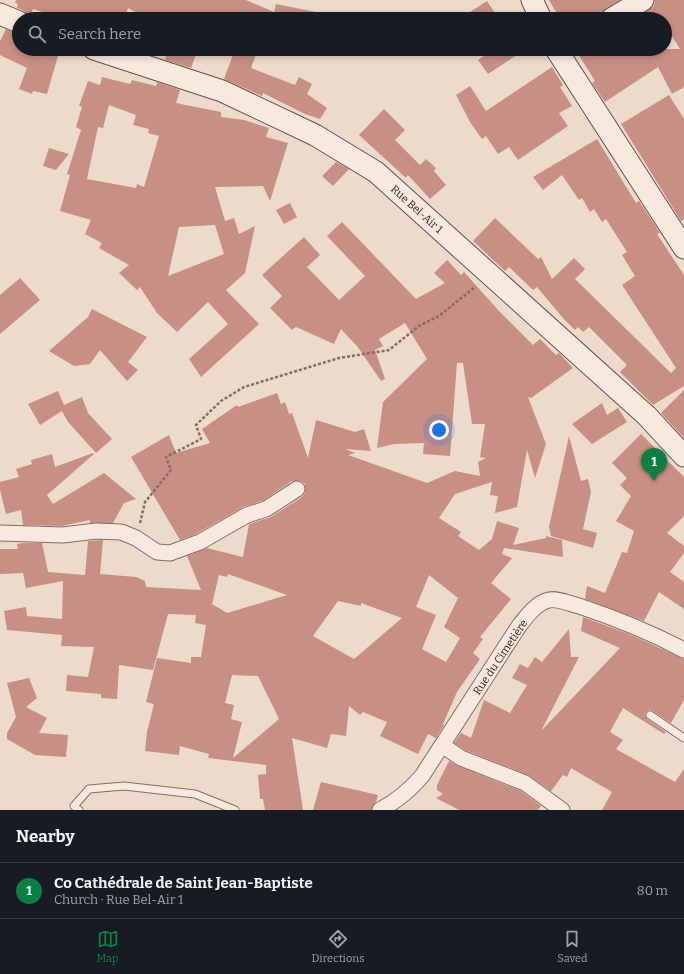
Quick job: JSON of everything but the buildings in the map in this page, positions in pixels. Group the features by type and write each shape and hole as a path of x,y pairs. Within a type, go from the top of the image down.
{"street":[{"path":"532,0 538,12"},
{"path":"623,12 643,0"},
{"path":"0,14 12,19"},
{"name":"Rue Bel-Air 1","path":"115,56 222,91 315,135 376,172 489,276 647,416 684,456"},
{"path":"562,56 684,248"},
{"path":"0,533 63,535 121,532 136,538 157,552 170,553 200,542 247,515 266,509 298,489"},
{"name":"Rue du Cimetière","path":"380,810 397,801 409,791 422,776 519,626 533,609 549,600 566,602 606,615 656,635 684,650"},
{"path":"442,745 461,758 525,783 562,810"}],"lane":[{"path":"650,715 684,738"},
{"path":"79,810 74,806 89,789 124,786 195,794 235,810"}],"path":[{"path":"136,538 145,502 171,470 166,457 201,439 196,425 221,401 244,387 266,379 339,358 389,350 419,326 439,316 489,276"}],"place":[{"name":"Co Cathédrale de Saint Jean-Baptiste","path":"654,481"}]}
